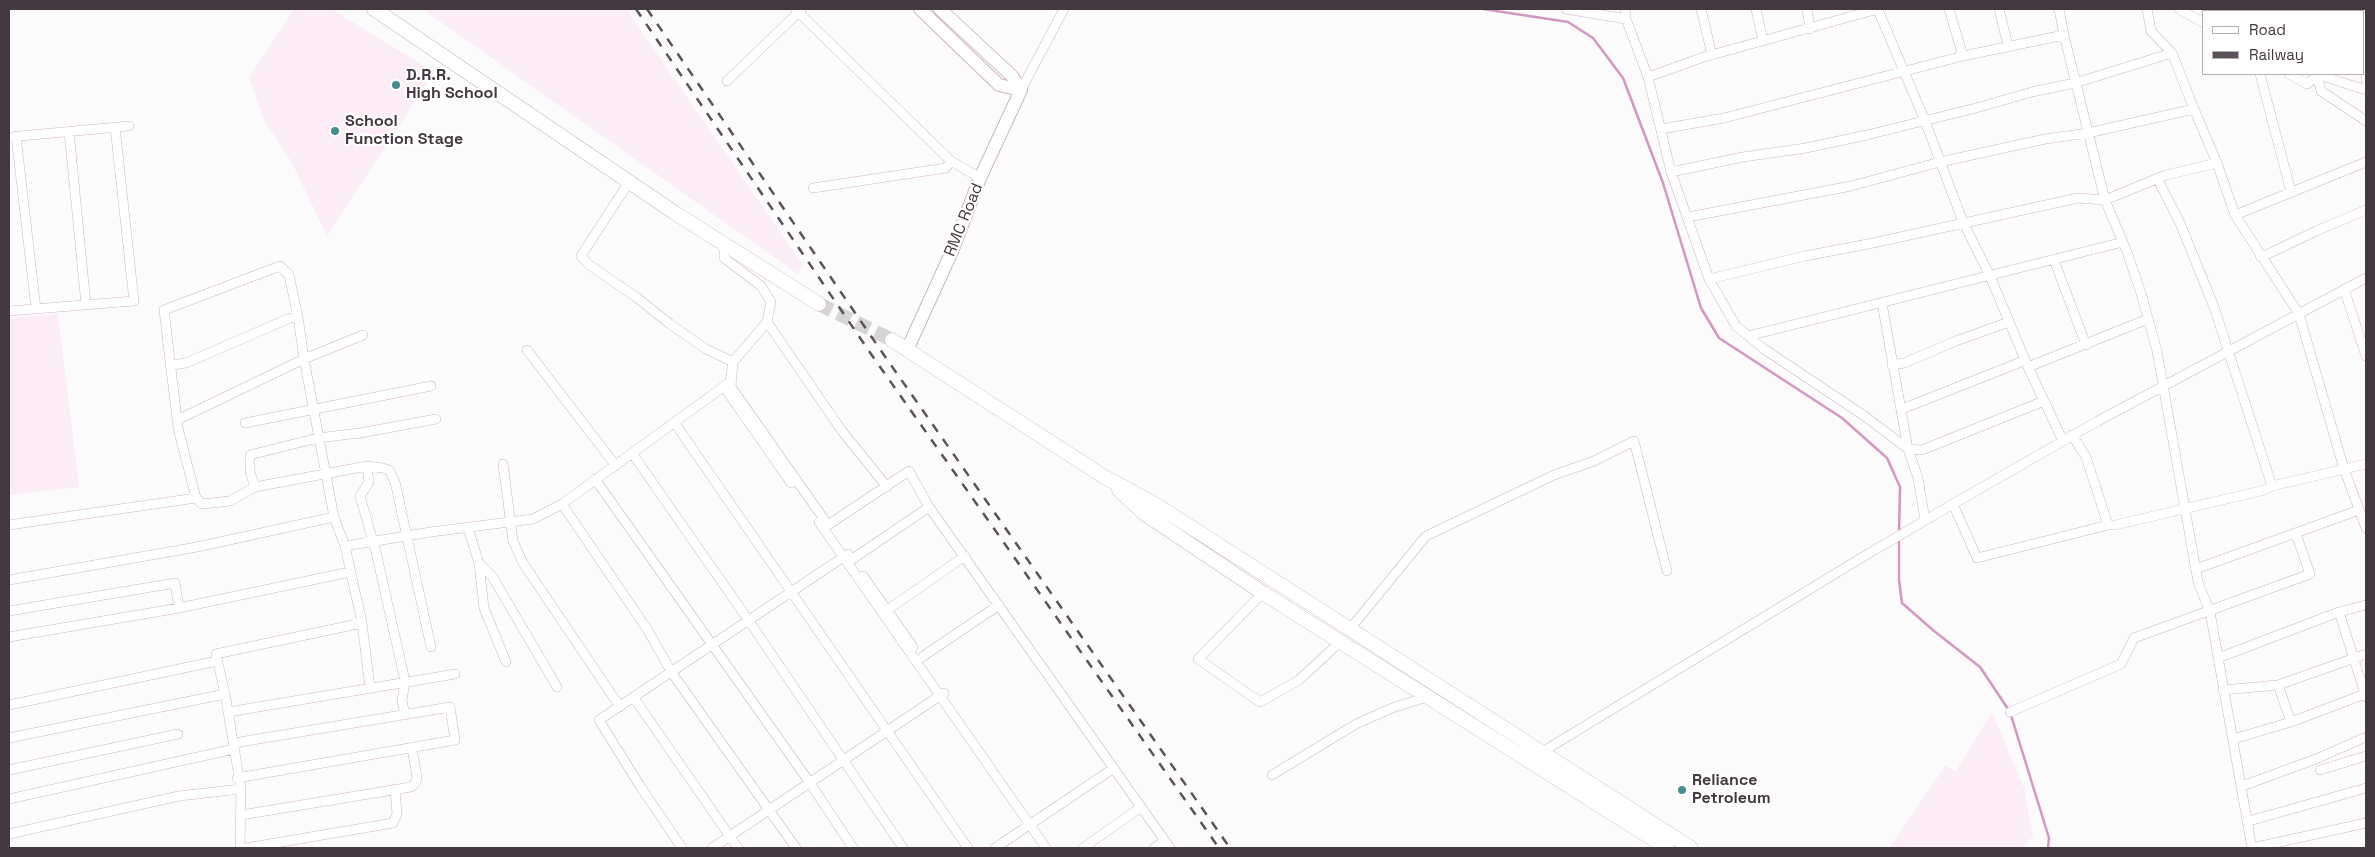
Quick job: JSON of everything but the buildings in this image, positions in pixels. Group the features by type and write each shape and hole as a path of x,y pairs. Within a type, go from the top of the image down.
{"main road":[{"path":"374,9 724,245 819,304"},
{"path":"892,340 1103,476 1158,506 1691,848"},
{"path":"1103,476 1145,514 1263,593 1667,848"},
{"path":"1335,638 1344,625"}],"street":[{"path":"920,9 998,85 1021,90"},
{"path":"940,9 1012,76 1021,90"},
{"path":"1021,90 1064,9"},
{"path":"1566,9 1626,19"},
{"path":"1625,9 1626,19 1648,77 1671,172 1709,279 1736,326 1820,388 1866,417 1908,450 1922,450 2039,403"},
{"path":"1701,9 1712,55"},
{"path":"1756,9 1763,41"},
{"path":"1807,9 1810,29"},
{"path":"1949,9 1963,56"},
{"path":"2000,9 2008,46"},
{"path":"2059,9 2075,83 2105,200 2123,242 2148,319 2163,386 2198,582 2210,612 2249,822 2252,848 2366,823"},
{"path":"2147,9 2151,32 2172,53 2217,164 2235,215 2299,314 2344,469 2366,528"},
{"path":"2179,9 2202,22"},
{"path":"727,81 798,10 951,161 980,178"},
{"path":"1648,77 1712,55 1878,10 1925,121 1963,222 1990,276 2025,364 2063,441"},
{"path":"2366,16 2366,81"},
{"path":"1660,129 1724,118 1963,56 2064,35"},
{"path":"1671,172 1743,157 1806,148 1925,121 2032,92 2075,83 2172,53"},
{"path":"2260,75 2291,192"},
{"path":"2292,75 2307,84 2315,75"},
{"path":"2316,75 2321,91 2366,121"},
{"path":"2319,75 2366,90"},
{"name":"RMC Road","path":"907,350 953,249 980,178 1021,90"},
{"path":"1688,217 1842,188 1940,162 2044,140 2088,133 2194,109"},
{"path":"36,309 13,136 129,126"},
{"path":"9,311 134,301 115,127"},
{"path":"69,131 86,305"},
{"path":"813,188 946,168 951,161"},
{"path":"2235,215 2286,196 2291,192 2366,162"},
{"path":"1709,279 1805,256 2078,198 2105,200 2157,178 2217,164"},
{"path":"2157,178 2199,268 2229,352 2272,486"},
{"path":"629,182 581,256 588,264 636,297 670,324 706,348 732,362"},
{"path":"2260,256 2366,210"},
{"path":"1748,336 2123,242"},
{"path":"344,546 533,519 562,504 724,387 730,382 732,362 767,322 771,302 761,286 724,258 724,245"},
{"path":"2054,260 2086,345"},
{"path":"370,688 362,623 344,546 334,517 326,474 318,438 298,317 288,275 280,266 164,310 177,420 196,498 202,504 230,501 256,487 326,474 366,466 389,470 395,482 431,647"},
{"path":"1535,765 1542,752 1894,538 2072,436 2366,278"},
{"path":"2344,289 2366,356"},
{"path":"1882,303 1908,450 1918,478 1925,520"},
{"path":"172,365 186,364 290,318 298,317"},
{"path":"1902,409 2025,364 2086,345 2148,319"},
{"path":"767,322 842,431 887,487"},
{"path":"1892,365 1904,363 1956,340 2009,322"},
{"path":"177,420 304,359 363,335"},
{"path":"527,350 616,466"},
{"path":"732,362 731,387 885,612 1034,825 1053,848"},
{"path":"245,423 431,386"},
{"path":"724,387 826,527"},
{"path":"256,487 250,472 250,455 318,438 360,433 436,419"},
{"path":"674,422 793,591 968,848"},
{"path":"2072,436 2086,456 2108,525"},
{"path":"1344,625 1426,536 1554,475 1594,461 1634,441 1667,571"},
{"path":"632,453 749,620 903,848"},
{"path":"503,464 514,541 523,563 620,707"},
{"path":"1953,504 1977,558 2108,525 2115,526 2265,490 2272,486 2366,464"},
{"path":"366,466 369,482 360,496 373,541 405,681 402,700 405,715"},
{"path":"826,527 909,471 929,507 1168,844 1154,848"},
{"path":"595,479 810,783 853,848"},
{"path":"9,525 196,498"},
{"path":"562,504 647,629 672,672 796,848"},
{"path":"682,848 640,786 599,720 793,591 929,507"},
{"path":"2196,568 2296,534 2358,510"},
{"path":"9,580 197,547 334,517"},
{"path":"468,528 479,564 484,608 506,662"},
{"path":"2010,712 2121,664 2134,638 2210,612 2310,574 2296,534"},
{"path":"885,612 965,556"},
{"path":"479,564 492,576 557,687"},
{"path":"9,637 179,608 350,572"},
{"path":"9,611 174,583 179,608"},
{"path":"1263,593 1198,659 1260,702 1299,680 1335,638"},
{"path":"918,659 999,605"},
{"path":"2218,658 2339,612 2366,605"},
{"path":"2234,739 2366,696 2339,612"},
{"path":"240,848 241,788 237,778 234,746 216,654 362,623"},
{"path":"2223,690 2278,685 2354,660 2366,654"},
{"path":"9,705 217,660"},
{"path":"228,712 455,674"},
{"path":"2278,685 2291,722"},
{"path":"9,738 225,694"},
{"path":"712,848 943,695"},
{"path":"1272,775 1356,724 1392,708 1427,697"},
{"path":"634,698 738,848"},
{"path":"9,799 234,746 450,707 455,740 237,778"},
{"path":"9,770 178,734"},
{"path":"2242,786 2316,759 2366,737"},
{"path":"241,815 411,787 416,782 412,748"},
{"path":"2320,770 2366,756"},
{"path":"1005,848 1114,768"},
{"path":"9,834 179,796 241,788"},
{"path":"2249,822 2366,788"},
{"path":"246,848 393,823 397,814 395,789"},
{"path":"1083,848 1141,806"},
{"path":"995,848 1034,825"},
{"path":"1034,825 1046,848"}],"shaded area":[{"path":"294,9 331,9 434,72 327,236 292,163 264,120 249,77"},
{"path":"422,9 626,9 803,265 798,274"},
{"path":"58,314 79,487 9,495 9,318"},
{"path":"1992,712 2024,788 2033,836 2022,848 1889,848 1945,766 1956,771"}],"waterway":[{"path":"1483,9 1568,22 1593,38 1623,78 1663,183 1701,308 1719,338 1842,418 1887,458 1900,487 1899,533"},
{"path":"1899,539 1899,580 1902,603 1980,667 2010,712 2049,838 2048,848"}],"tunnel":[{"path":"819,304 892,340"}],"railway":[{"path":"636,9 871,354 1219,848"},
{"path":"647,9 886,358 1230,848"}],"place":[{"name":"D.R.R. High School","path":"396,85"},
{"name":"School Function Stage","path":"335,131"},
{"name":"Reliance Petroleum","path":"1682,790"}]}
